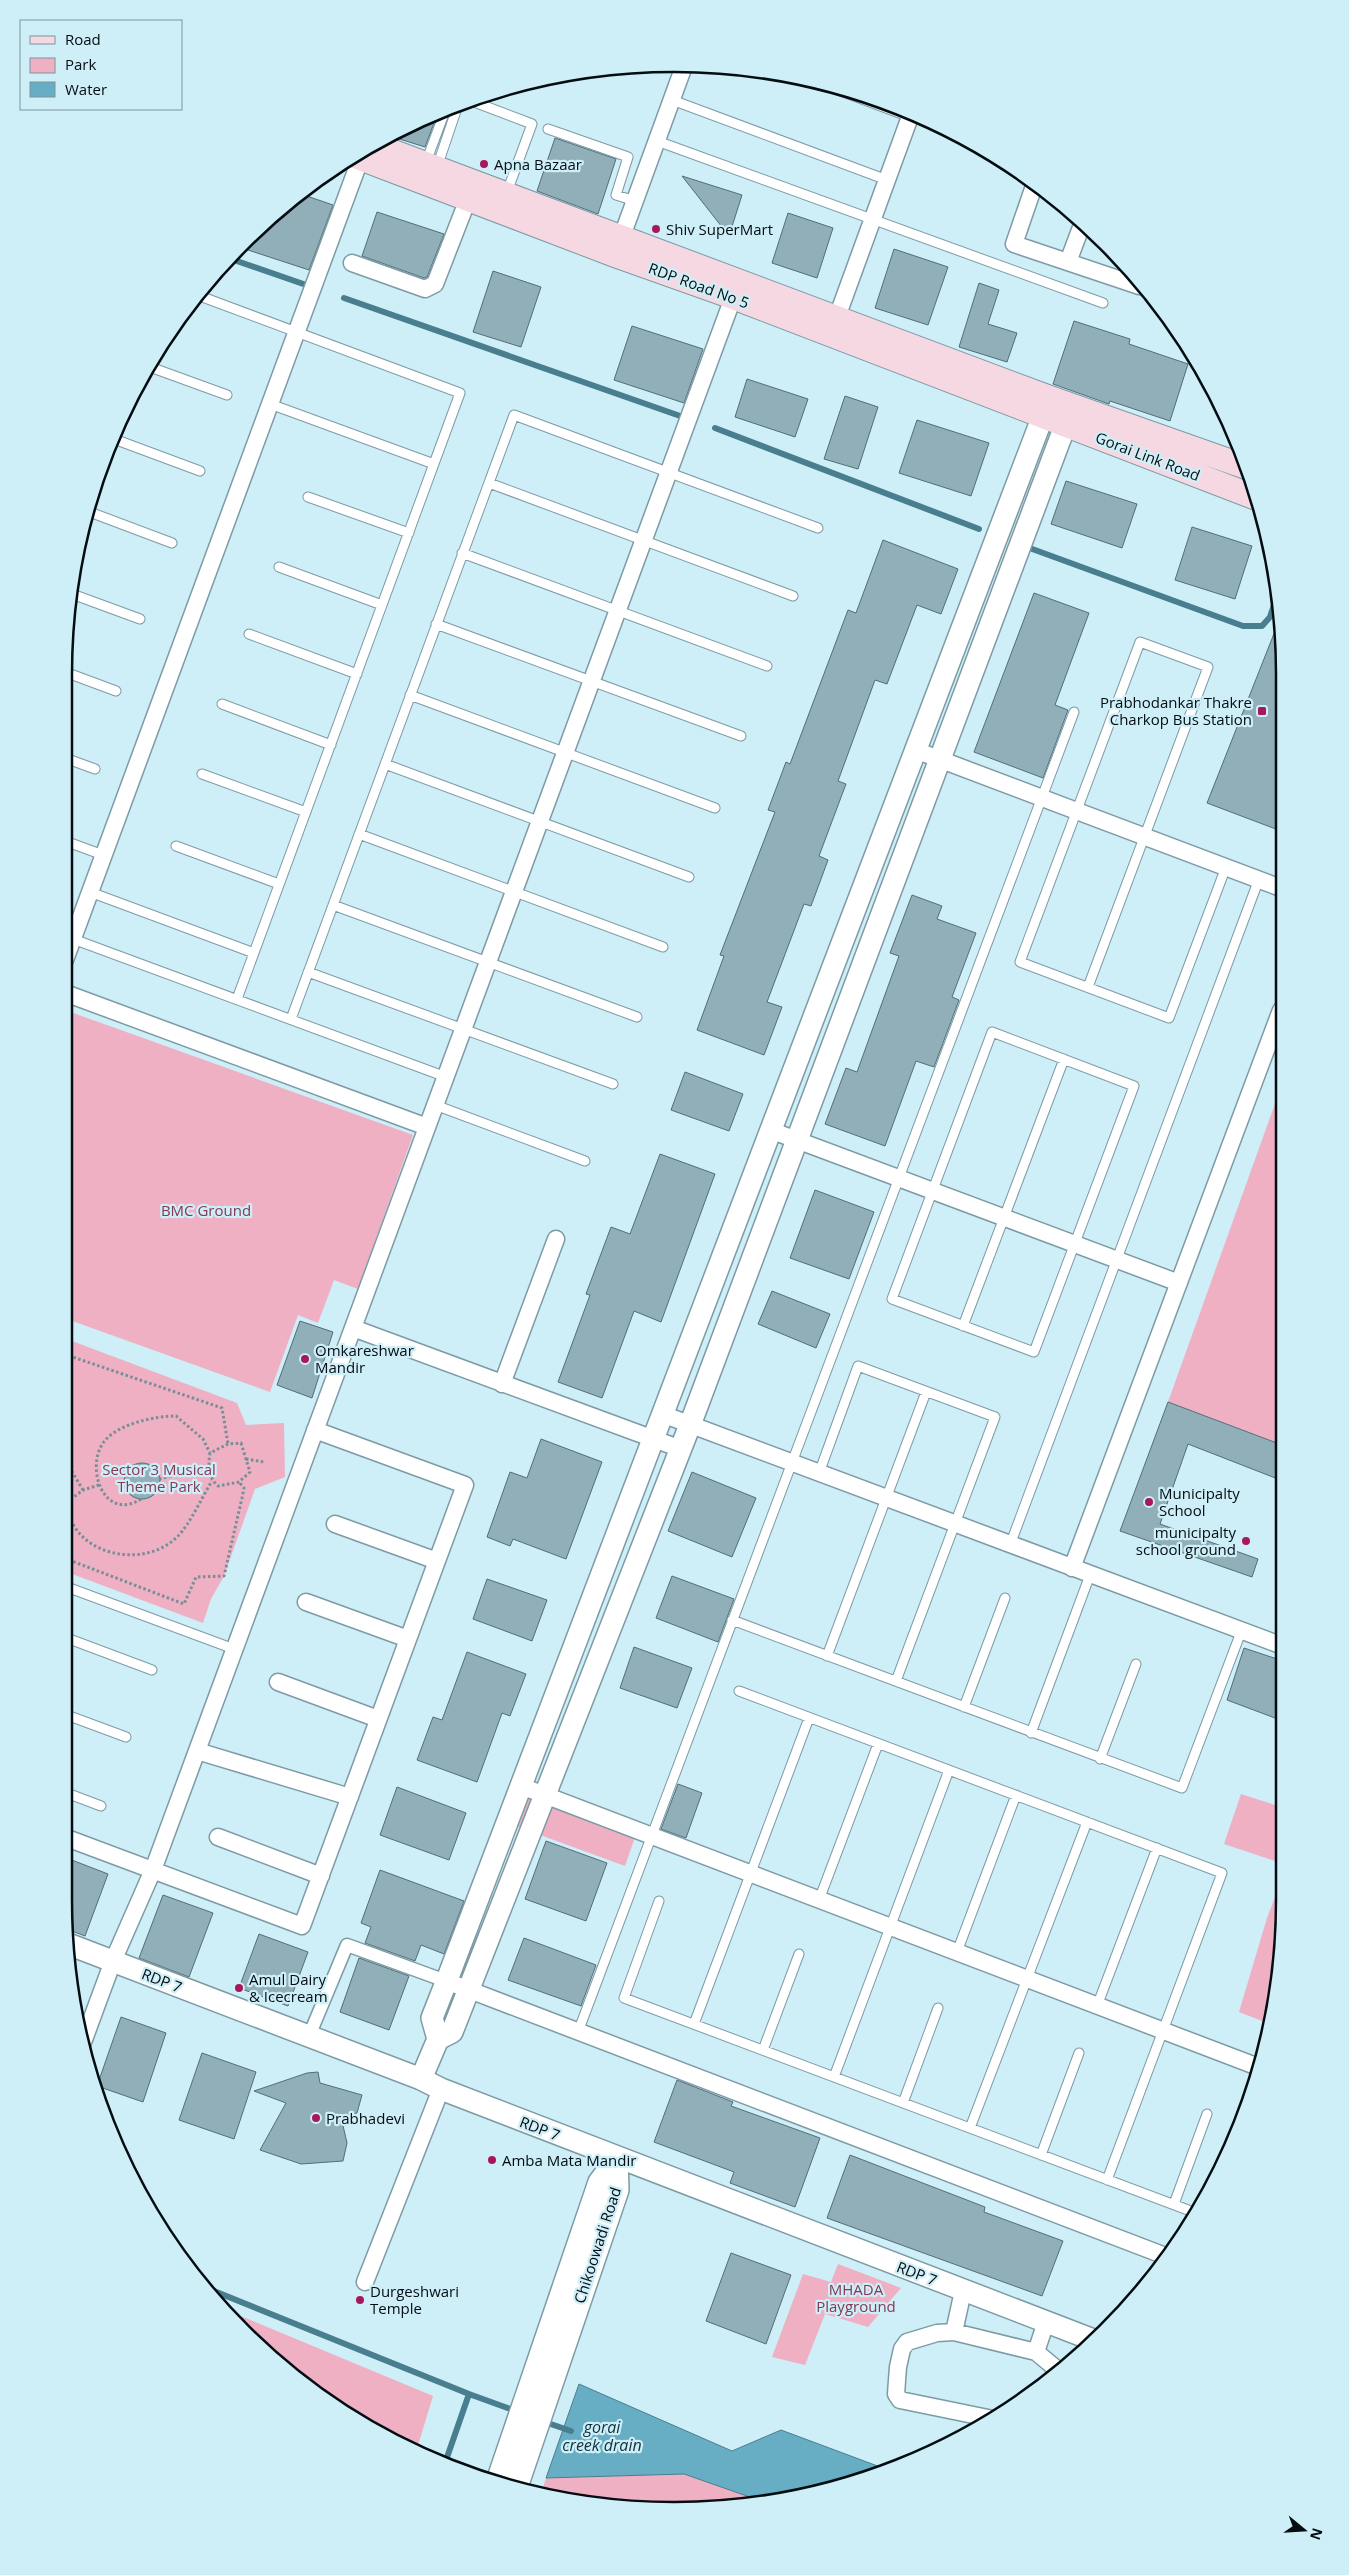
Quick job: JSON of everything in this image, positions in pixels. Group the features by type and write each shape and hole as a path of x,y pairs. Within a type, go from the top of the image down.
{"main road":[{"name":"RDP Road No 5","path":"372,154 431,167 506,195 618,247"},
{"name":"RDP Road No 5","path":"370,155 468,199 618,247 736,288 834,327 1046,406"},
{"name":"Gorai Link Road","path":"1046,406 1249,495"},
{"name":"Gorai Link Road","path":"1070,415 1239,465"}],"street":[{"path":"618,247 682,72"},
{"path":"834,327 909,120"},
{"path":"72,939 359,162"},
{"path":"1032,191 1014,244 1131,282"},
{"path":"352,263 425,289 435,284 468,199"},
{"path":"1068,262 1080,231"},
{"path":"87,2031 114,1961 153,1870 197,1752 736,288"},
{"path":"421,2079 438,2039 432,2018 1046,406"},
{"path":"438,2039 452,2032 470,1990 544,1795 690,1425 1070,415"},
{"path":"915,750 1276,886"},
{"path":"72,996 427,1127"},
{"path":"1072,1568 1276,1023"},
{"path":"770,1130 1179,1283"},
{"path":"502,1384 556,1239"},
{"path":"353,1328 681,1448"},
{"path":"662,1414 1276,1644"},
{"path":"72,1840 302,1926 465,1486 315,1430"},
{"path":"335,1524 437,1561"},
{"path":"306,1602 408,1639"},
{"path":"278,1682 378,1720"},
{"path":"197,1752 350,1797"},
{"path":"521,1786 1253,2065"},
{"path":"218,1838 321,1876"},
{"path":"309,2036 347,1945 470,1990 1161,2254"},
{"name":"RDP 7","path":"75,1946 421,2079 441,2089 618,2158 1087,2338"},
{"path":"365,2282 441,2089"},
{"name":"Chikoowadi Road","path":"509,2479 548,2364 618,2190 618,2158"},
{"path":"954,2332 963,2291"},
{"path":"1036,2352 1046,2322"},
{"path":"985,2416 900,2400 896,2394 898,2367 902,2349 908,2342 937,2333 954,2332 1036,2352 1054,2367"}],"lane":[{"path":"672,100 887,180"},
{"path":"480,104 532,124 506,195"},
{"path":"431,167 454,114"},
{"path":"431,167 443,118"},
{"path":"548,129 628,158 616,195 635,201"},
{"path":"657,141 1103,303"},
{"path":"205,299 460,393 237,999"},
{"path":"156,369 227,395"},
{"path":"270,404 434,464"},
{"path":"291,1020 514,415 818,528"},
{"path":"119,441 200,471"},
{"path":"489,483 793,596"},
{"path":"308,496 409,533"},
{"path":"94,514 172,543"},
{"path":"462,553 767,666"},
{"path":"279,567 382,605"},
{"path":"78,596 140,619"},
{"path":"436,624 741,736"},
{"path":"249,634 357,674"},
{"path":"1088,987 1208,667 1140,642 1020,962 1169,1018 1226,867"},
{"path":"72,675 116,691"},
{"path":"410,695 715,808"},
{"path":"222,704 331,745"},
{"path":"578,2032 1074,712"},
{"path":"72,761 95,769"},
{"path":"385,764 689,877"},
{"path":"202,774 306,812"},
{"path":"359,834 663,947"},
{"path":"72,844 104,856"},
{"path":"176,846 279,884"},
{"path":"1010,1545 1259,879"},
{"path":"90,892 254,953"},
{"path":"333,905 638,1017"},
{"path":"72,939 446,1077"},
{"path":"308,972 613,1084"},
{"path":"992,1032 1134,1086 1034,1352 892,1299 932,1190 992,1032"},
{"path":"964,1326 1064,1059"},
{"path":"435,1105 584,1161"},
{"path":"819,1473 858,1366 995,1418 896,1682"},
{"path":"827,1656 926,1392"},
{"path":"1031,1733 1090,1575"},
{"path":"72,1589 234,1649"},
{"path":"964,1707 1005,1598"},
{"path":"732,1620 1100,1759 1182,1788 1241,1632"},
{"path":"72,1640 152,1670"},
{"path":"1100,1759 1136,1664"},
{"path":"739,1691 1222,1873 1107,2180"},
{"path":"72,1717 126,1737"},
{"path":"694,2024 809,1718"},
{"path":"819,1900 878,1744"},
{"path":"834,2077 949,1770"},
{"path":"72,1795 101,1806"},
{"path":"957,1952 1016,1795"},
{"path":"970,2128 1087,1822"},
{"path":"1097,2006 1157,1848"},
{"path":"659,1901 624,1998 1190,2211"},
{"path":"763,2050 800,1954"},
{"path":"903,2102 938,2008"},
{"path":"1041,2155 1079,2053"},
{"path":"1174,2204 1207,2114"}],"path":[{"path":"72,1357 222,1408 228,1444"},
{"path":"141,1499 132,1504 118,1504 106,1496 99,1485 96,1463 104,1442 113,1434 147,1418 176,1416 203,1439 210,1453 208,1467 212,1481 218,1486 239,1482 250,1472 241,1443 228,1444 210,1453"},
{"path":"246,1459 264,1462"},
{"path":"159,1479 208,1467"},
{"path":"72,1471 83,1490"},
{"path":"72,1522 77,1531 89,1542 126,1557 142,1556 162,1548 178,1536 212,1481"},
{"path":"72,1561 184,1604 196,1576 224,1576 244,1488 239,1482"},
{"path":"72,1498 83,1490 99,1485"}],"green space":[{"name":"BMC Ground","path":"72,1013 413,1135 358,1289 334,1280 318,1323 298,1315 270,1392 72,1321"},
{"path":"1276,1101 1276,1443 1168,1402"},
{"name":"Sector 3 Musical Theme Park","path":"72,1341 237,1403 246,1425 284,1423 285,1477 255,1489 224,1576 211,1599 203,1623 72,1574"},
{"path":"1241,1794 1276,1805 1276,1861 1224,1844"},
{"path":"526,1795 635,1837 625,1866 513,1825"},
{"path":"1276,1895 1275,1940 1264,2022 1239,2012 1267,1918"},
{"name":"MHADA Playground","path":"838,2264 901,2288 868,2327 825,2314 805,2365 772,2357 803,2274 831,2282"},
{"path":"239,2315 433,2396 418,2445 373,2422 308,2378 278,2353"},
{"path":"684,2474 750,2497 714,2501 635,2501 596,2497 543,2488 546,2478"}],"water":[{"name":"gorai creek drain","path":"579,2384 732,2451 781,2430 879,2467 830,2482 792,2491 750,2497 684,2474 546,2478"}],"building":[{"path":"434,123 425,147 400,139"},
{"path":"555,138 616,159 598,214 537,191"},
{"path":"682,176 742,195 729,236"},
{"path":"309,197 333,205 309,270 248,250"},
{"path":"377,212 444,234 427,277 424,278 362,256"},
{"path":"788,213 833,228 817,278 772,263"},
{"path":"894,249 948,267 928,325 875,308"},
{"path":"493,271 541,287 521,347 473,332"},
{"path":"979,283 999,290 988,324 1017,333 1007,362 959,347"},
{"path":"1074,321 1130,339 1129,344 1188,364 1170,421 1110,401 1109,404 1053,384"},
{"path":"632,326 703,349 684,403 614,380"},
{"path":"747,379 808,399 795,437 735,417"},
{"path":"845,396 878,407 858,469 824,459"},
{"path":"917,420 989,443 971,496 899,473"},
{"path":"1066,481 1137,504 1122,548 1051,524"},
{"path":"1192,527 1252,546 1235,599 1175,580"},
{"path":"883,540 958,569 941,614 917,605 887,684 875,680 838,781 846,784 819,856 828,860 811,906 804,904 767,1002 782,1007 764,1055 697,1030 724,956 720,955 775,812 768,810 786,762 790,764 848,610 856,613"},
{"path":"1034,593 1089,613 1055,705 1068,710 1043,778 974,752"},
{"name":"Prabhodankar Thakre Charkop Bus Station","path":"1275,632 1276,829 1207,803"},
{"path":"912,895 942,906 937,919 976,933 952,997 959,1000 934,1067 916,1061 885,1146 825,1124 846,1068 857,1072 899,956 890,953"},
{"path":"685,1072 743,1094 729,1131 671,1110"},
{"path":"660,1154 715,1174 661,1322 634,1311 602,1398 558,1382 590,1295 586,1294 611,1227 630,1234"},
{"path":"815,1190 874,1212 849,1279 790,1258"},
{"path":"772,1291 830,1314 816,1348 758,1324"},
{"name":"Omkareshwar Mandir","path":"300,1321 333,1332 312,1398 277,1385"},
{"name":"Municipalty School","path":"1168,1402 1276,1443 1276,1478 1188,1444 1160,1524 1258,1559 1252,1577 1120,1531"},
{"path":"541,1439 602,1462 566,1559 513,1539 510,1546 487,1537 510,1472 527,1478"},
{"path":"142,1463 155,1468 160,1481 155,1494 142,1499 129,1494 124,1481 129,1468"},
{"path":"692,1472 756,1498 732,1557 668,1531"},
{"path":"672,1576 734,1599 718,1642 656,1618"},
{"path":"487,1579 547,1600 532,1641 473,1619"},
{"path":"634,1647 692,1668 677,1708 620,1688"},
{"path":"1244,1648 1276,1659 1276,1718 1227,1700"},
{"path":"467,1652 526,1674 510,1716 502,1713 477,1782 417,1760 433,1717 442,1720"},
{"path":"678,1784 702,1793 686,1838 661,1829"},
{"path":"397,1787 466,1813 449,1860 380,1835"},
{"path":"546,1841 607,1863 586,1921 525,1899"},
{"path":"72,1860 108,1874 85,1936 74,1932"},
{"path":"380,1870 464,1901 444,1954 421,1945 415,1961 365,1943 371,1927 361,1923"},
{"path":"163,1895 213,1913 189,1977 139,1958"},
{"path":"259,1934 308,1952 288,2006 239,1988"},
{"path":"524,1938 596,1965 581,2006 508,1980"},
{"path":"359,1958 409,1976 389,2030 340,2012"},
{"path":"121,2017 166,2033 143,2102 102,2088 100,2079"},
{"path":"202,2053 256,2072 234,2139 179,2120"},
{"name":"Prabhadevi","path":"318,2072 320,2083 362,2095 357,2113 341,2117 347,2143 343,2161 301,2164 260,2150 286,2103 254,2091 307,2073"},
{"path":"677,2080 733,2102 731,2106 820,2138 795,2207 730,2183 734,2172 654,2142"},
{"path":"850,2155 985,2207 984,2212 1063,2241 1042,2296 827,2218"},
{"path":"731,2253 791,2275 766,2344 706,2321"}],"waterway":[{"path":"238,261 312,287"},
{"path":"344,298 683,417"},
{"path":"715,428 979,529"},
{"path":"1024,546 1243,626 1262,626 1270,617 1272,610"},
{"path":"219,2293 469,2394"},
{"path":"447,2458 469,2394 516,2411"},
{"path":"542,2421 571,2431"}],"place":[{"name":"Apna Bazaar","path":"484,164"},
{"name":"Shiv SuperMart","path":"656,229"},
{"name":"Prabhodankar Thakre Charkop Bus Station","path":"1262,711"},
{"name":"Omkareshwar Mandir","path":"305,1359"},
{"name":"Municipalty School","path":"1149,1502"},
{"name":"municipalty school ground","path":"1246,1541"},
{"name":"Amul Dairy & Icecream","path":"239,1988"},
{"name":"Prabhadevi","path":"316,2118"},
{"name":"Amba Mata Mandir","path":"492,2160"},
{"name":"Durgeshwari Temple","path":"360,2300"}]}
